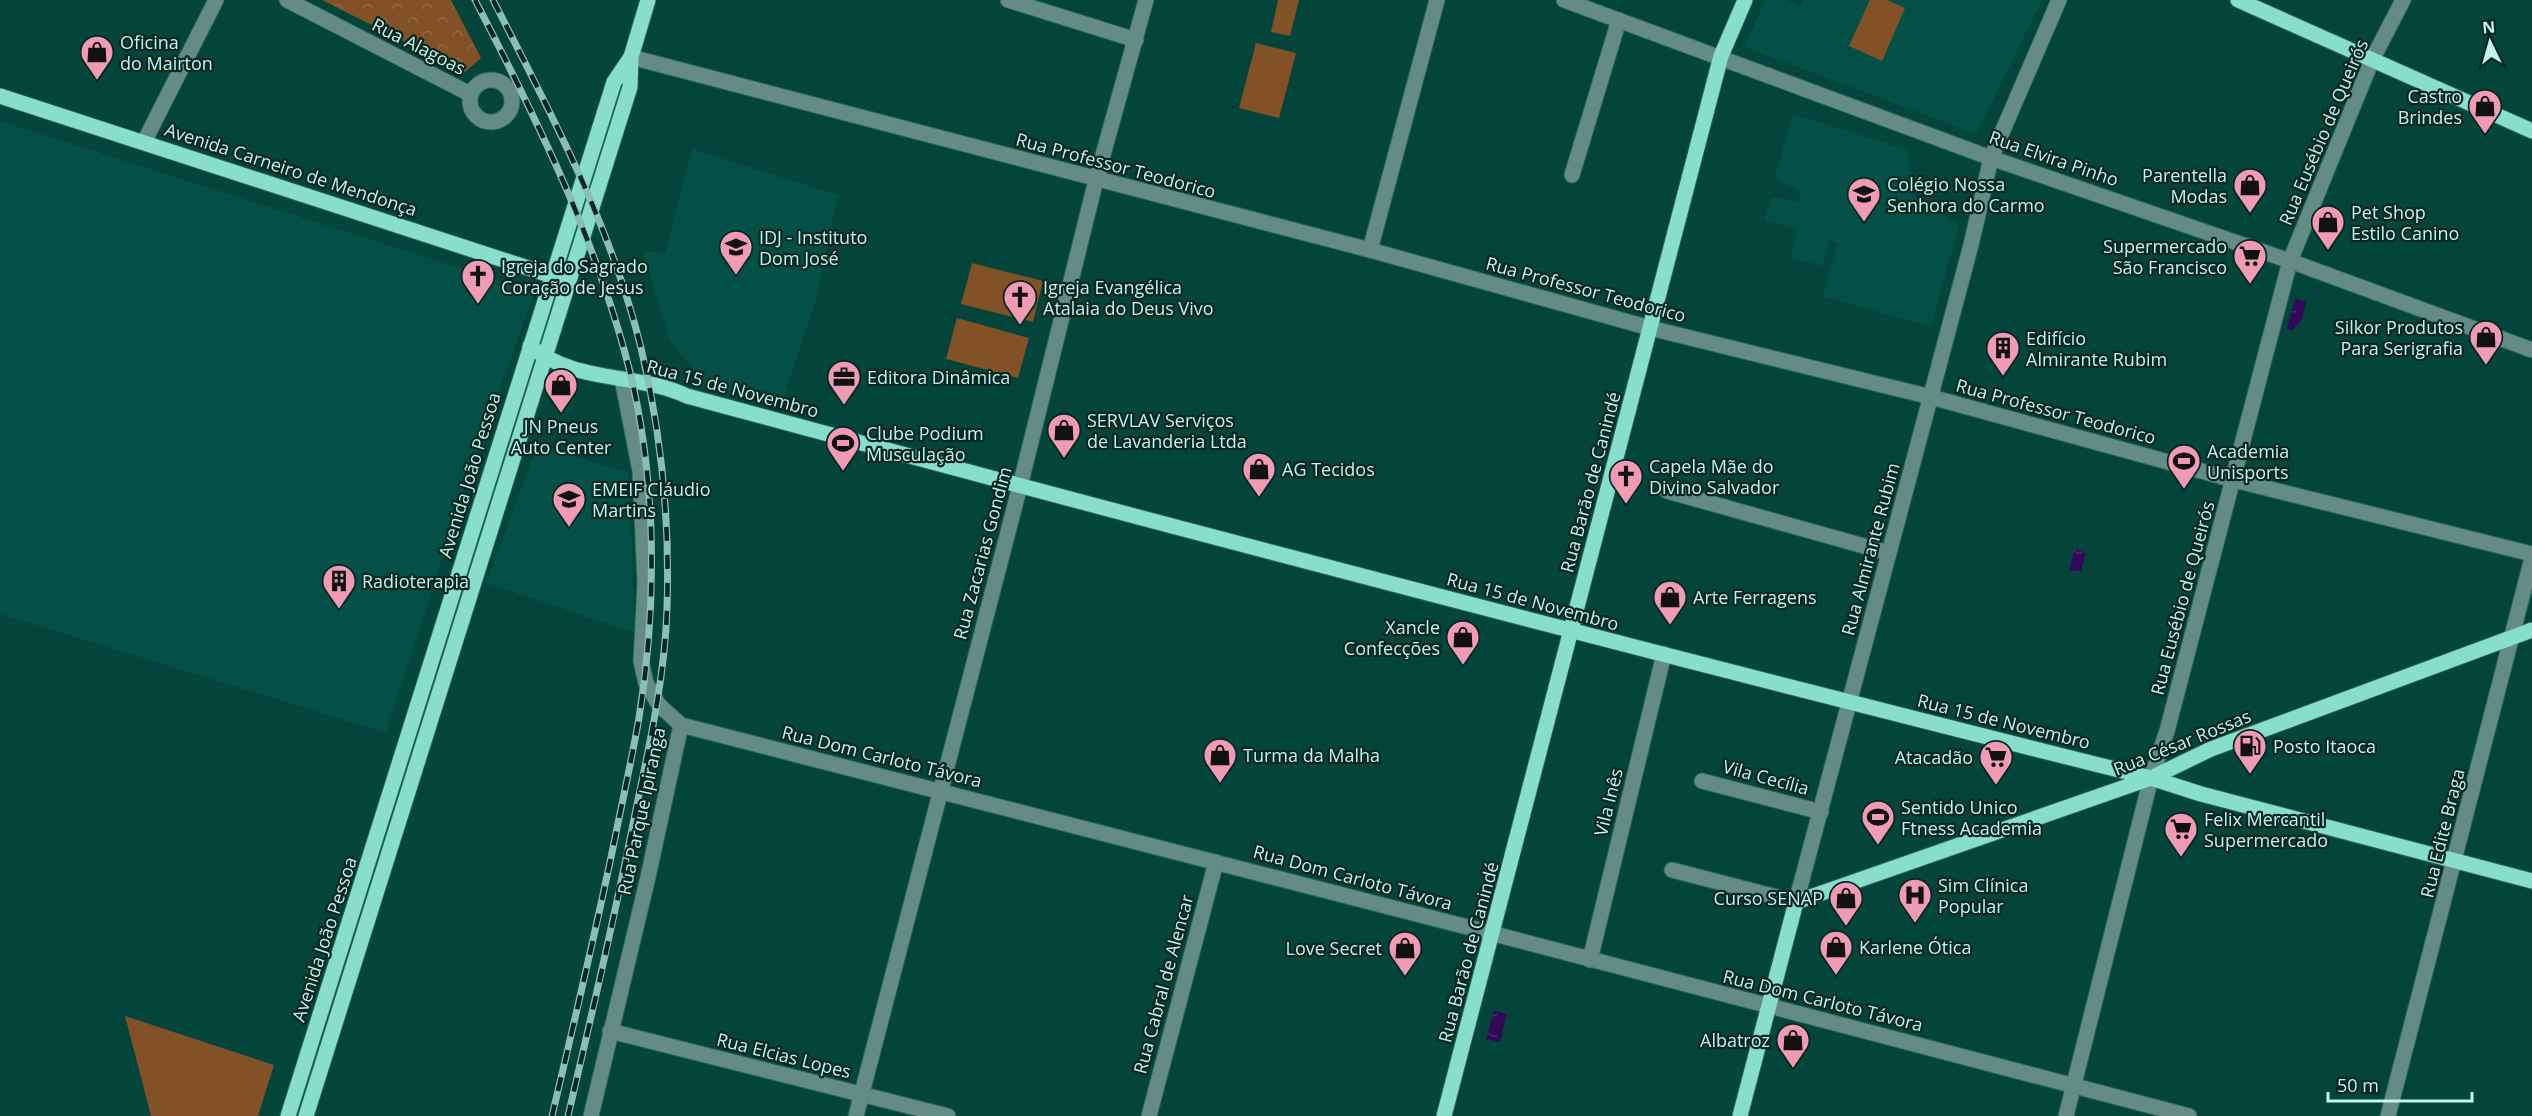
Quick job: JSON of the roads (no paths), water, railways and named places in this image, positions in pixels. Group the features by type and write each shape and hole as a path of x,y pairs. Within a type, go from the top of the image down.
{"main road":[{"name":"Avenida João Pessoa","path":"306,1116 546,360 630,87 631,57 648,0"},
{"name":"Rua Barão de Canindé","path":"1444,1116 1721,56 1745,0"},
{"path":"2238,0 2532,131"},
{"name":"Avenida João Pessoa","path":"288,1116 614,82 631,57"},
{"name":"Avenida Carneiro de Mendonça","path":"0,96 570,281"},
{"name":"Rua 15 de Novembro","path":"530,346 546,360 588,375 658,384 687,396 1020,486 1571,631 2151,778 2201,794 2532,881"},
{"name":"Rua César Rossas","path":"1796,902 2151,778 2211,749 2532,630"},
{"name":"Rua Almirante Rubim","path":"1740,1116 1796,902"}],"street":[{"path":"144,142 216,0"},
{"name":"Rua Alagoas","path":"287,0 470,94"},
{"path":"1008,0 1136,40"},
{"name":"Rua Zacarias Gondim","path":"856,1116 1020,486 1096,180 1146,0"},
{"path":"1370,250 1437,0"},
{"name":"Rua Elvira Pinho","path":"1564,0 1721,56 1991,158 2290,261 2532,350"},
{"name":"Rua Almirante Rubim","path":"1796,902 1971,245 1991,158 2059,0"},
{"name":"Rua Eusébio de Queirós","path":"2066,1116 2151,778 2168,731 2234,480 2260,368 2290,261 2372,60 2403,0"},
{"path":"1572,175 1619,20"},
{"name":"Rua Professor Teodorico","path":"631,57 1370,250 1650,328 1931,397 2234,480 2532,554"},
{"name":"Rua Parque Ipiranga","path":"591,1116 648,877 681,725 659,705 646,683 641,661 645,583 640,471 622,379"},
{"path":"1667,491 1889,553"},
{"name":"Rua Edite Braga","path":"2388,1116 2456,860 2532,558"},
{"name":"Vila Inês","path":"1590,960 1664,654"},
{"name":"Rua Dom Carloto Távora","path":"681,725 1493,933 2189,1116"},
{"name":"Vila Cecília","path":"1702,781 1821,812"},
{"name":"Rua Cabral de Alencar","path":"1149,1116 1216,862"},
{"path":"1672,870 1796,902"},
{"name":"Rua Elcias Lopes","path":"610,1031 948,1116"}],"water":[{"path":"2295,299 2306,301 2302,320 2291,331 2287,329"},
{"path":"2074,550 2086,553 2081,571 2076,570 2075,573 2069,571"},
{"path":"1494,1010 1507,1014 1500,1042 1486,1039"}],"railway":[{"path":"475,0 539,129 596,262 625,353 636,397 649,488 651,535 649,628 639,718 600,908 552,1116"},
{"path":"493,0 557,127 613,257 641,348 654,412 663,477 668,575 666,633 656,709 612,925 568,1116"}],"place":[{"name":"Oficina do Mairton","path":"97,81"},
{"name":"Castro Brindes","path":"2485,135"},
{"name":"Parentella Modas","path":"2250,214"},
{"name":"Colégio Nossa Senhora do Carmo","path":"1864,223"},
{"name":"Pet Shop Estilo Canino","path":"2328,251"},
{"name":"IDJ - Instituto Dom José","path":"736,276"},
{"name":"Supermercado São Francisco","path":"2250,285"},
{"name":"Igreja do Sagrado Coração de Jesus","path":"478,305"},
{"name":"Igreja Evangélica Atalaia do Deus Vivo","path":"1020,326"},
{"name":"Silkor Produtos Para Serigrafia","path":"2486,366"},
{"name":"Edifício Almirante Rubim","path":"2003,377"},
{"name":"Editora Dinâmica","path":"844,406"},
{"name":"JN Pneus Auto Center","path":"561,414"},
{"name":"SERVLAV Serviços de Lavanderia Ltda","path":"1064,459"},
{"name":"Clube Podium Musculação","path":"843,472"},
{"name":"Academia Unisports","path":"2184,490"},
{"name":"AG Tecidos","path":"1259,498"},
{"name":"Capela Mãe do Divino Salvador","path":"1626,505"},
{"name":"EMEIF Cláudio Martins","path":"569,528"},
{"name":"Radioterapia","path":"339,610"},
{"name":"Arte Ferragens","path":"1670,626"},
{"name":"Xancle Confecções","path":"1463,666"},
{"name":"Posto Itaoca","path":"2250,775"},
{"name":"Turma da Malha","path":"1220,784"},
{"name":"Atacadão","path":"1996,786"},
{"name":"Sentido Unico Ftness Academia","path":"1878,846"},
{"name":"Felix Mercantil Supermercado","path":"2181,858"},
{"name":"Sim Clínica Popular","path":"1915,924"},
{"name":"Curso SENAP","path":"1846,927"},
{"name":"Karlene Ótica","path":"1836,976"},
{"name":"Love Secret","path":"1405,977"},
{"name":"Albatroz","path":"1793,1069"}]}
